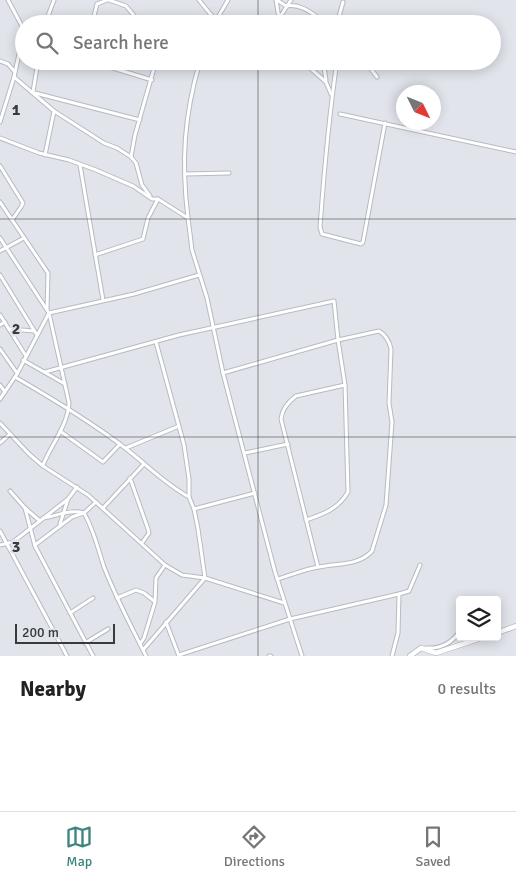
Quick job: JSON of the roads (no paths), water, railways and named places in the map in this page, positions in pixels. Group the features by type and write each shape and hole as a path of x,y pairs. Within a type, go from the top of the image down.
{"main road":[{"path":"501,632 516,626"},
{"path":"410,656 421,648 436,653 472,641"}],"street":[{"path":"8,0 15,15"},
{"path":"48,15 54,0"},
{"path":"94,15 97,4 108,0 126,6 134,15"},
{"path":"199,0 210,15"},
{"path":"219,15 228,0"},
{"path":"277,0 286,6 295,4 313,15"},
{"path":"277,0 280,15"},
{"path":"282,15 291,0"},
{"path":"339,15 343,2"},
{"path":"0,62 8,64 15,72 0,122"},
{"path":"34,92 37,70"},
{"path":"119,70 152,80"},
{"path":"131,157 153,70"},
{"path":"198,70 186,126 184,146 188,218 192,250 214,327 277,579 302,656"},
{"path":"312,70 326,82"},
{"path":"324,70 331,95"},
{"path":"335,70 331,95 322,201 320,227 322,234 361,244 363,242 385,123"},
{"path":"372,70 377,76"},
{"path":"14,77 34,92 54,111 104,143 117,148 131,157 136,163 142,185 152,199"},
{"path":"34,92 140,120"},
{"path":"45,155 54,111"},
{"path":"340,114 516,152"},
{"path":"0,138 45,155 69,160 133,186 152,199 158,199 188,218"},
{"path":"80,165 103,300"},
{"path":"0,166 23,202 22,207 12,220"},
{"path":"185,174 230,173"},
{"path":"95,254 143,239 148,218 158,199"},
{"path":"0,202 48,274 47,309"},
{"path":"0,238 49,313 62,366 68,408 60,431 43,466"},
{"path":"0,251 24,238"},
{"path":"0,275 37,335"},
{"path":"0,399 16,375 49,313 134,294 199,275"},
{"path":"45,372 214,327 334,301 345,385 348,492 338,506 327,513 306,520"},
{"path":"0,315 26,356"},
{"path":"0,325 5,322"},
{"path":"9,329 34,331"},
{"path":"224,373 338,340 378,331 385,335 390,342 388,403 392,422 386,505 372,551 368,556 351,563 318,567 277,579"},
{"path":"156,342 184,446 189,479 189,497 194,510 205,578"},
{"path":"0,349 16,375 126,448 175,489 189,497"},
{"path":"23,360 65,384"},
{"path":"0,384 5,392"},
{"path":"318,567 281,419 282,413 289,401 296,396 345,385"},
{"path":"0,423 43,466 77,487 96,502 165,565 182,575 205,578 284,603"},
{"path":"126,448 179,426"},
{"path":"60,431 103,462 120,444"},
{"path":"0,443 10,434"},
{"path":"245,453 288,444"},
{"path":"103,508 144,464"},
{"path":"130,478 148,529 148,533 142,543"},
{"path":"0,545 13,542 68,499 77,487"},
{"path":"10,492 25,508 41,519 74,510 84,513 117,598 146,656"},
{"path":"194,510 255,493"},
{"path":"60,526 68,499"},
{"path":"35,546 72,517 84,513 96,502"},
{"path":"25,508 35,546 92,656"},
{"path":"0,531 67,656"},
{"path":"166,622 179,656 290,619 409,591 420,564"},
{"path":"140,644 144,638 155,602 156,578 165,565"},
{"path":"142,650 205,578"},
{"path":"117,598 139,590 155,602"},
{"path":"392,656 398,633 399,594"},
{"path":"70,613 93,598"},
{"path":"85,643 108,629"},
{"path":"421,648 434,649 446,646 456,637"}]}
